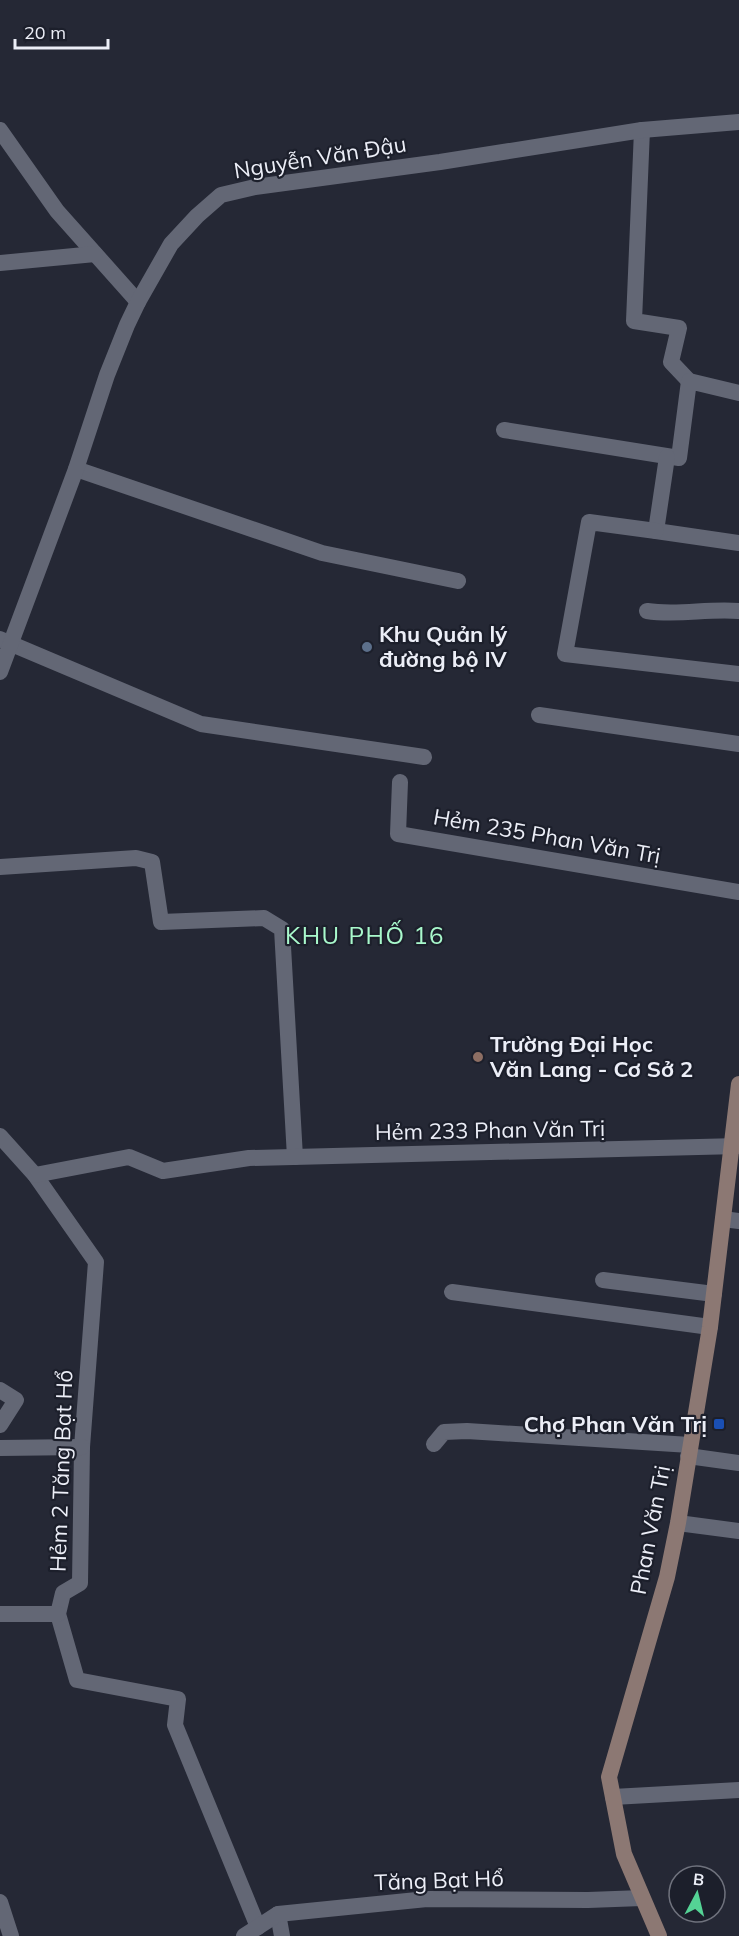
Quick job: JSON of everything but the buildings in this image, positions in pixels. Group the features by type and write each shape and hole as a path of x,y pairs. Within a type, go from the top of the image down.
{"main road":[{"name":"Phan Văn Trị","path":"659,1936 624,1854 609,1777 667,1577 678,1523 714,1294 731,1220 739,1084"}],"street":[{"name":"Nguyễn Văn Đậu","path":"0,672 5,642 76,469 107,375 138,302 171,244 221,195 255,187 440,162 642,130 739,122"},
{"path":"0,130 57,211 138,302"},
{"path":"642,130 634,321 680,328 671,362 689,381 739,393"},
{"path":"0,263 95,254"},
{"path":"504,430 679,458 689,381"},
{"path":"656,531 667,457"},
{"path":"76,469 322,553 458,581"},
{"path":"739,543 589,522 565,654 739,674"},
{"path":"647,611 668,614 696,611 739,611"},
{"path":"5,642 201,724 424,757"},
{"path":"539,715 739,744"},
{"name":"Hẻm 235 Phan Văn Trị","path":"400,782 398,834 739,892"},
{"path":"0,867 136,858 152,862 161,922 264,918 282,929 295,1157"},
{"name":"Hẻm 2 Tăng Bạt Hổ","path":"0,1137 35,1175 96,1262 82,1447 80,1583 63,1593 58,1614"},
{"name":"Hẻm 233 Phan Văn Trị","path":"35,1175 129,1157 163,1171 249,1158 735,1147"},
{"path":"603,1280 714,1294"},
{"path":"452,1292 710,1328"},
{"path":"0,1390 16,1400 0,1425"},
{"path":"434,1444 444,1432 467,1431 689,1451 739,1463"},
{"path":"0,1448 82,1447"},
{"path":"678,1523 739,1531"},
{"path":"0,1614 58,1614 78,1680 178,1700 175,1725 258,1927"},
{"path":"613,1797 739,1790"},
{"name":"Tăng Bạt Hổ","path":"244,1936 278,1914 427,1899 642,1899"},
{"path":"0,1902 11,1936"},
{"path":"278,1914 282,1936"}],"place":[{"name":"Khu Quản lý đường bộ IV","path":"367,647"},
{"name":"Trường Đại Học Văn Lang - Cơ Sở 2","path":"478,1057"},
{"name":"Chợ Phan Văn Trị","path":"719,1424"}],"district":[{"name":"KHU PHỐ 16","path":"365,935"}]}
